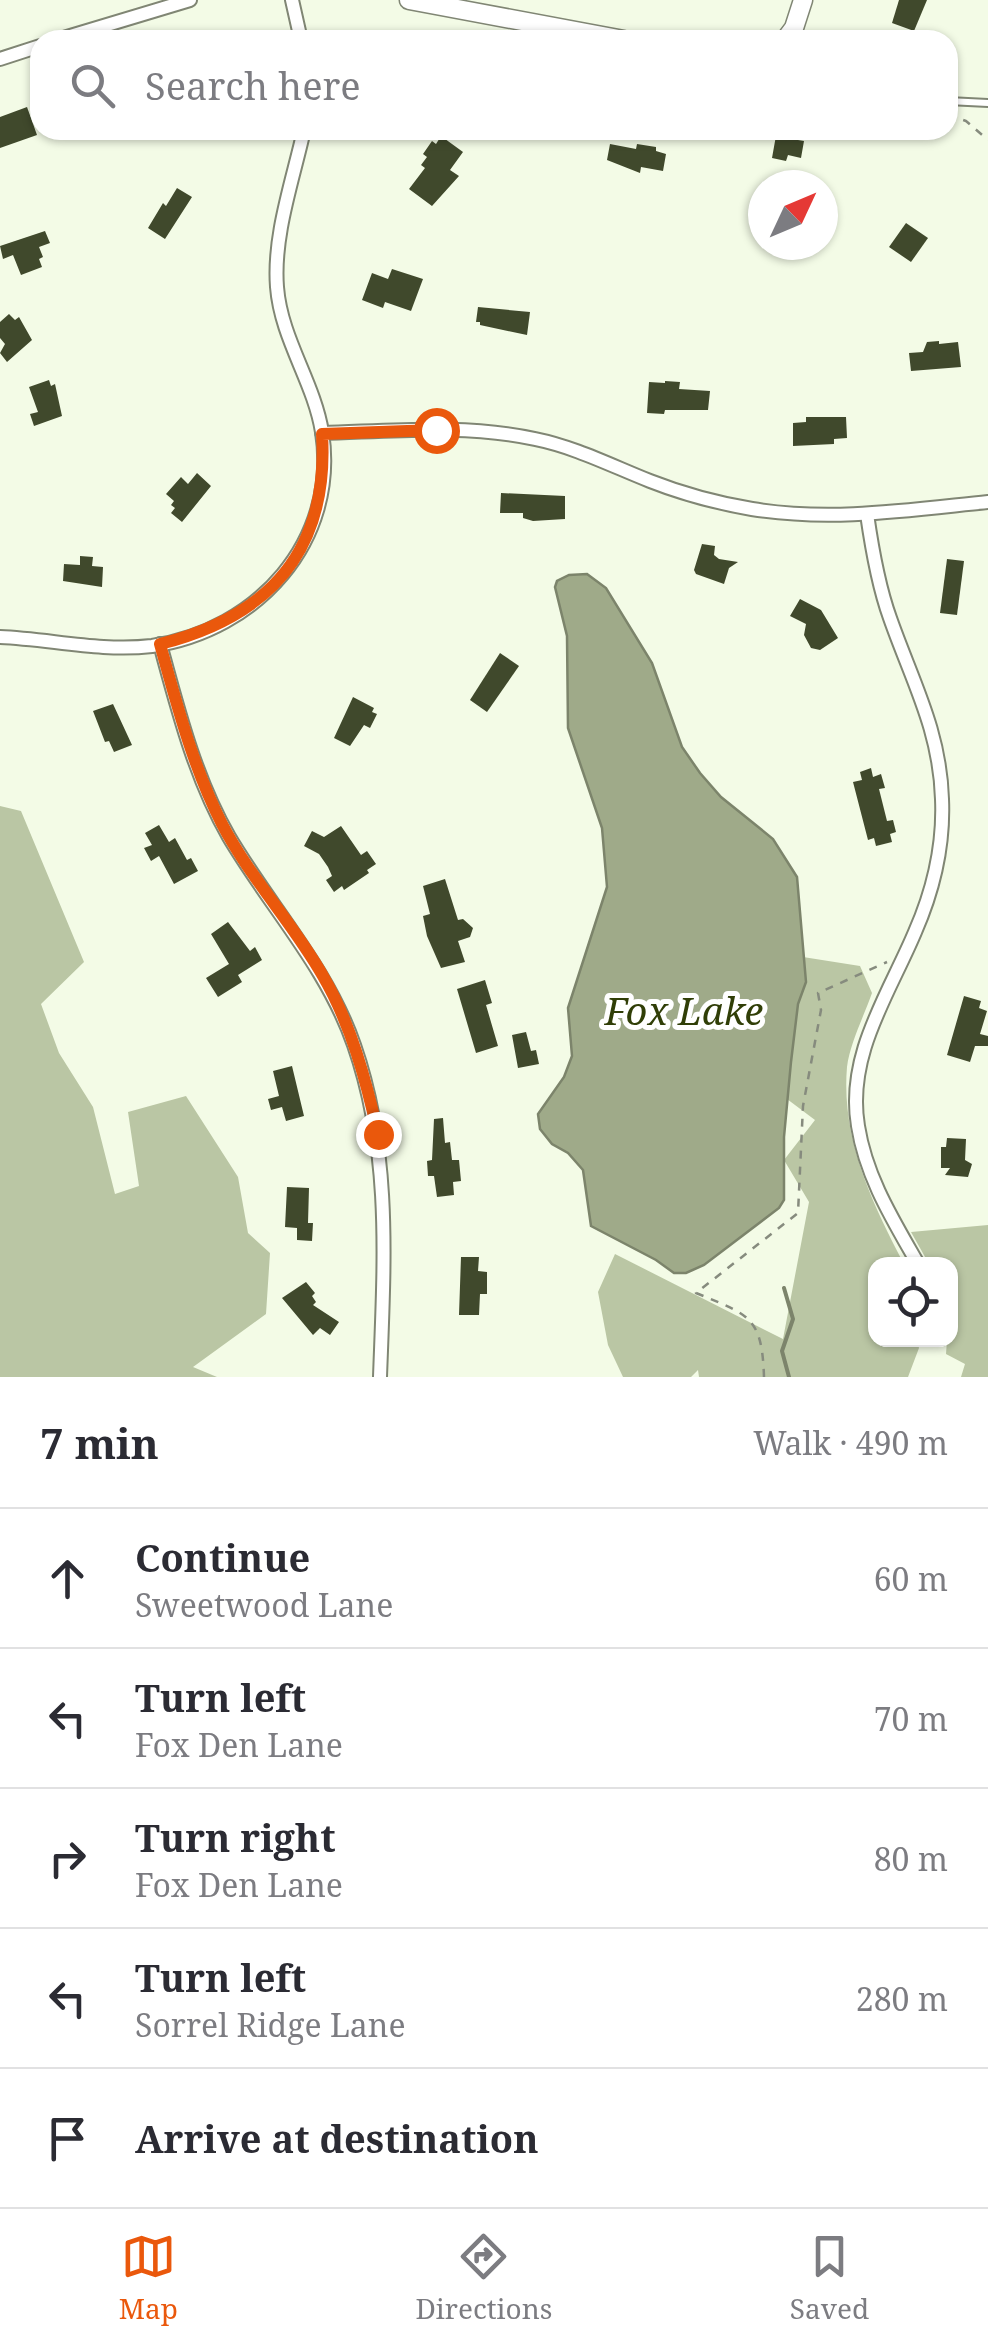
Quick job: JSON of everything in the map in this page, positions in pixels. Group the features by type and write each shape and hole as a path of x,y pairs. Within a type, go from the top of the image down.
{"main road":[{"path":"410,0 570,30"},
{"path":"792,30 803,0"}],"street":[{"path":"90,30 190,0"},
{"path":"292,0 299,30"},
{"path":"0,59 30,49"},
{"path":"0,637 126,648 184,638 258,598 295,562 307,541 320,494 322,434 285,329 277,284 280,232 302,140"},
{"path":"322,434 444,430 535,438 724,504 790,514 867,514 988,502"},
{"path":"867,514 873,557 888,611 927,710 940,771 942,802 937,863 930,893 866,1040 856,1089 856,1114 870,1172 914,1257"},
{"path":"160,644 198,769 221,821 324,978 354,1045 378,1134 383,1179 380,1377"}],"lane":[{"path":"958,102 988,103"}],"path":[{"path":"958,118 988,140"},
{"path":"764,1377 762,1339 755,1325 724,1304 696,1293 798,1213 804,1106 821,1010 818,993 905,954"}],"shaded area":[{"path":"0,806 21,811 84,962 41,1004 59,1053 93,1107 115,1194 139,1186 128,1112 186,1096 238,1177 248,1233 270,1253 266,1314 193,1367 217,1377 0,1377"},
{"path":"803,957 860,966 872,993 849,1058 846,1093 861,1169 901,1257 868,1257 868,1347 919,1347 908,1377 699,1377 698,1370 691,1377 623,1377 608,1345 598,1292 615,1254 783,1339 809,1202 784,1160 815,1120 787,1099 798,1004 806,982"},
{"path":"988,1225 988,1377 961,1377 965,1364 946,1354 946,1347 958,1347 958,1257 925,1257 911,1232"}],"water":[{"name":"Fox Lake","path":"587,574 606,588 652,663 682,747 700,773 721,797 773,839 797,877 806,982 798,1004 791,1062 784,1137 784,1200 779,1208 704,1265 686,1273 674,1273 591,1226 583,1170 540,1129 538,1114 564,1077 572,1056 568,1008 607,887 602,828 568,728 567,636 555,587 557,581 569,575"}],"building":[{"path":"899,0 927,0 914,30 892,23"},
{"path":"27,107 30,137 0,148 0,117"},
{"path":"446,140 463,152 450,170 459,176 432,206 409,189 425,168 421,165 427,157 423,154 432,141 436,144"},
{"path":"775,140 804,141 801,158 772,158"},
{"path":"610,144 636,149 637,144 656,147 656,151 666,154 663,171 641,167 640,173 607,160"},
{"path":"177,188 192,197 165,239 148,228"},
{"path":"906,223 928,238 911,262 889,247"},
{"path":"45,231 50,243 39,247 42,267 21,275 13,255 3,259 0,246"},
{"path":"392,269 423,279 411,311 385,302 383,308 362,300 372,273 388,279"},
{"path":"478,307 530,312 527,335 480,325 476,322"},
{"path":"9,314 15,320 19,317 32,340 7,362 0,353 5,344 0,338 0,322"},
{"path":"927,342 958,342 961,367 911,371 909,353 923,352"},
{"path":"49,380 51,386 55,384 62,416 34,426 30,414 38,412 29,387"},
{"path":"649,382 680,382 679,389 710,391 708,410 647,413"},
{"path":"806,417 846,417 847,438 834,439 834,444 793,446 793,423 806,422"},
{"path":"197,473 211,486 182,522 171,513 174,501 166,494 181,477 188,484"},
{"path":"501,493 565,496 565,519 533,521 523,518 523,513 500,513"},
{"path":"702,544 715,546 714,555 719,559 738,562 729,568 724,584 696,574"},
{"path":"80,556 93,557 92,566 103,567 102,587 63,581 64,564 80,565"},
{"path":"947,559 964,561 957,615 940,613"},
{"path":"800,599 821,610 838,638 820,650 811,648 804,635 806,624 790,616"},
{"path":"500,653 519,666 487,712 470,700"},
{"path":"353,697 374,708 372,712 377,714 370,728 364,725 350,746 334,738"},
{"path":"113,704 132,745 114,752 109,741 105,742 93,711"},
{"path":"871,768 873,777 881,774 885,788 879,789 887,821 893,820 896,832 890,834 892,842 876,846 874,838 868,840 853,782 862,780 860,772"},
{"path":"159,825 169,842 175,838 198,871 174,884 159,856 151,861 144,848 152,845 145,833"},
{"path":"341,826 361,855 367,851 376,864 344,890 342,886 334,892 326,880 332,876 328,867 319,854 304,846 312,831 324,837"},
{"path":"445,879 458,920 463,919 473,928 470,937 458,941 465,962 441,968 427,936 423,916 430,914 423,886"},
{"path":"228,922 250,951 255,947 262,960 238,975 242,982 218,997 206,978 229,964 211,934"},
{"path":"485,980 492,1003 486,1005 498,1046 476,1053 457,989"},
{"path":"964,996 981,1001 979,1008 987,1011 980,1034 988,1036 988,1046 975,1046 970,1062 947,1055"},
{"path":"526,1032 539,1064 518,1068 512,1035"},
{"path":"292,1066 304,1116 286,1121 282,1107 271,1110 268,1099 279,1096 273,1071"},
{"path":"443,1118 445,1143 450,1142 452,1160 459,1160 461,1181 453,1182 454,1195 437,1197 434,1176 428,1176 427,1161 432,1160 434,1119"},
{"path":"947,1138 966,1139 965,1160 972,1164 968,1177 945,1175 950,1168 941,1168 941,1147 946,1147"},
{"path":"287,1187 309,1188 312,1241 297,1240 297,1228 285,1227"},
{"path":"461,1257 479,1257 478,1271 487,1272 487,1294 480,1294 479,1315 459,1315"},
{"path":"306,1282 315,1293 313,1305 339,1322 330,1335 320,1328 313,1335 282,1298"}],"waterway":[{"path":"784,1288 793,1319 782,1351 789,1377"}],"route":[{"path":"378,1134 354,1045 324,978 221,821 182,724 160,644 184,638 236,613 258,598 295,562 307,541 320,494 322,434 436,430"}]}
